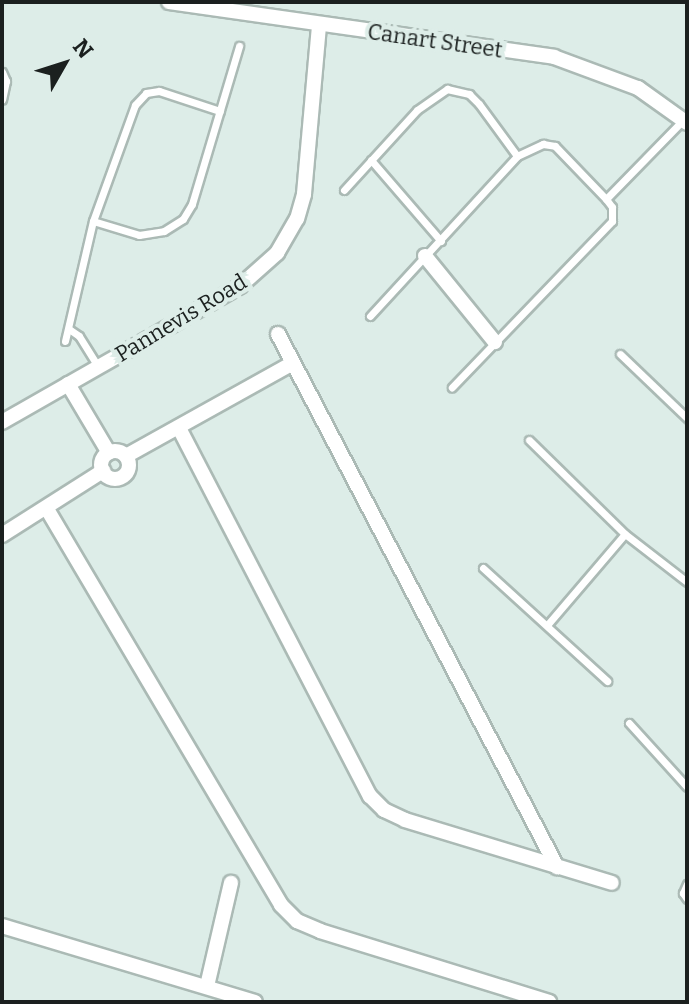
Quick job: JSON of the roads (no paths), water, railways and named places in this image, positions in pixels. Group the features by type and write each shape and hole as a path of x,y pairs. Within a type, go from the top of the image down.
{"street":[{"name":"Canart Street","path":"169,2 319,26 554,57 638,88 685,121"},
{"name":"Pannevis Road","path":"2,422 240,286 286,240 304,194 319,26"},
{"path":"425,256 495,342"},
{"path":"278,334 557,867"},
{"path":"126,456 293,363"},
{"path":"68,384 109,453"},
{"path":"179,428 370,796 384,810 405,820 612,883"},
{"path":"121,452 126,456 129,468 121,478 109,478 103,471 101,462 109,453 121,452"},
{"path":"2,535 103,471"},
{"path":"47,509 281,905 297,921 320,931 549,1002"},
{"path":"207,986 231,883"},
{"path":"2,926 255,1002"}],"lane":[{"path":"93,221 139,235 164,231 183,219 192,204 239,46"},
{"path":"2,72 6,81 2,100"},
{"path":"344,190 417,110 447,89 469,94 517,156"},
{"path":"65,341 93,221 140,98 159,91 220,111"},
{"path":"606,199 685,121"},
{"path":"370,316 517,156 543,144 555,146 606,199 613,213 607,228 452,387"},
{"path":"371,160 441,241"},
{"path":"69,329 79,336 98,367"},
{"path":"620,354 687,418"},
{"path":"529,440 625,534 687,582"},
{"path":"548,624 625,534"},
{"path":"483,568 607,681"},
{"path":"629,723 687,787"},
{"path":"687,884 683,893 687,899"}]}
